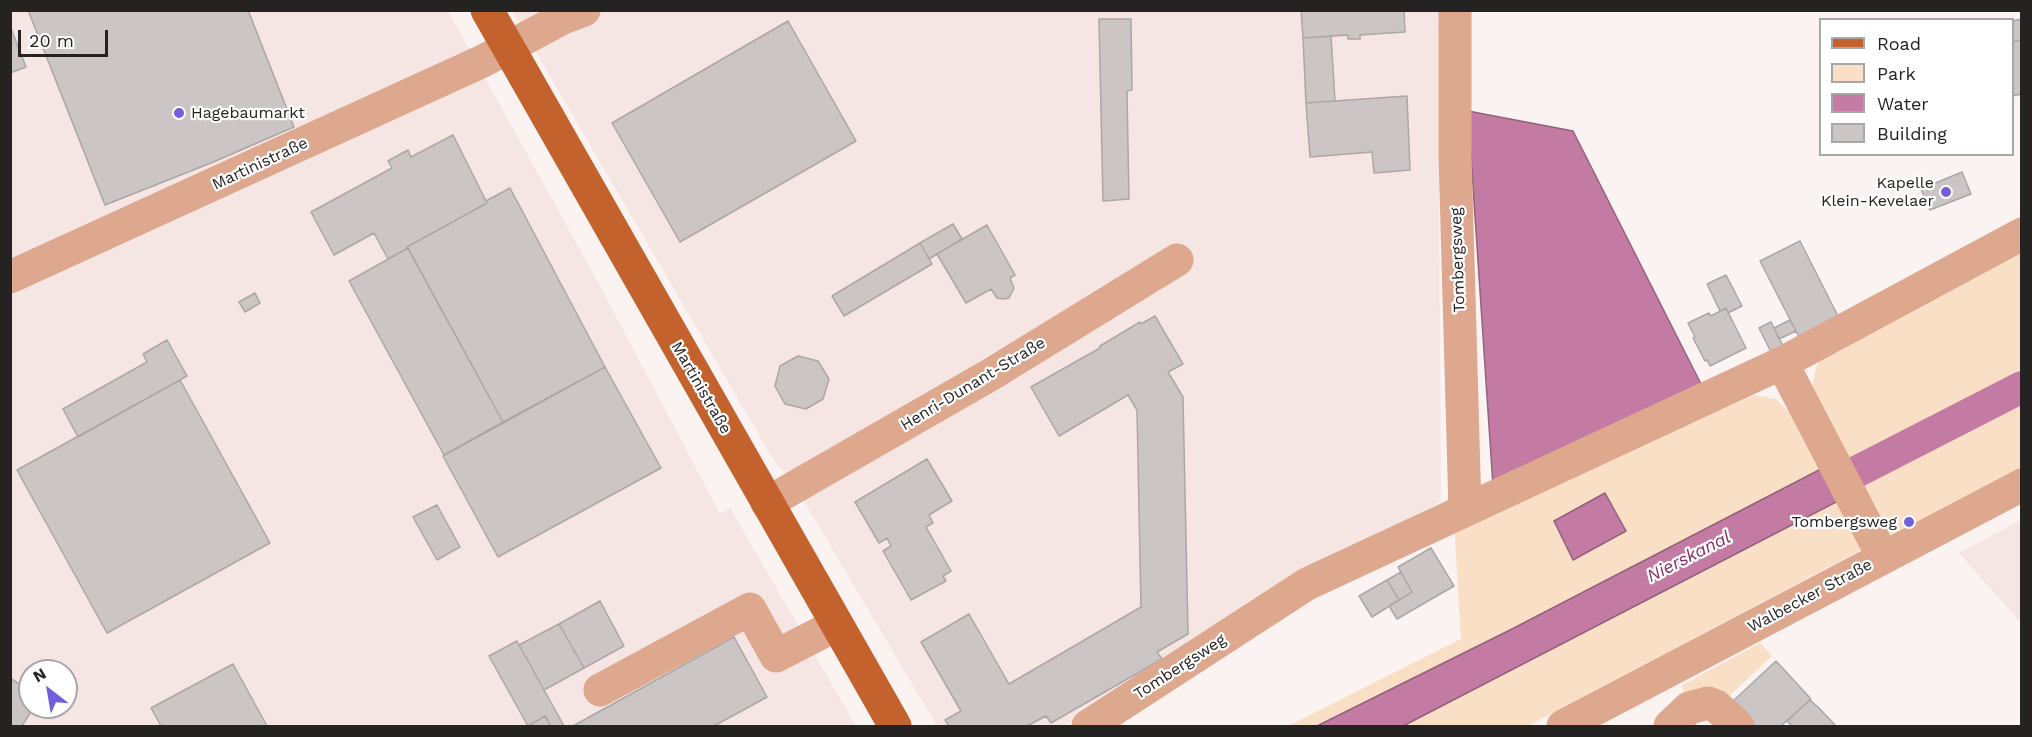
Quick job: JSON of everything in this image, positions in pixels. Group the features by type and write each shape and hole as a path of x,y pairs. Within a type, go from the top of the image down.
{"main road":[{"name":"Martinistraße","path":"487,10 895,726"}],"street":[{"name":"Martinistraße","path":"10,277 483,62 563,18 584,10"},
{"name":"Tombergsweg","path":"1455,10 1455,154 1465,510"},
{"name":"Tombergsweg","path":"1088,726 1307,584 1782,363 2022,234"},
{"name":"Henri-Dunant-Straße","path":"767,504 990,375 1177,260"},
{"path":"1782,363 1883,557"},
{"name":"Walbecker Straße","path":"1563,726 1603,717 1883,557 2022,485"},
{"path":"600,690 750,609 776,656 836,624"},
{"path":"1670,726 1689,708 1707,703 1716,706 1738,726"}],"shaded area":[{"path":"10,11 448,11 600,286 720,514 730,508 856,726 11,726"},
{"path":"512,11 1438,11 1444,169 1439,191 1441,501 1295,584 1064,726 937,726 801,496 785,472 776,464"},
{"path":"2021,520 2021,623 1959,553"}],"green space":[{"path":"2021,243 2021,470 1884,539 1811,398 1815,372 1822,352"},
{"path":"1754,395 1776,399 1793,416 1821,469 1512,629 1317,726 1288,726 1461,639 1454,522 1491,513"},
{"path":"1838,501 1861,550 1528,726 1403,726"},
{"path":"1760,643 1772,656 1725,700 1688,698 1681,686"}],"water":[{"path":"1468,111 1573,131 1702,386 1493,486"},
{"path":"1821,469 1838,501 1403,726 1317,726 1512,629"},
{"path":"1605,493 1626,531 1573,560 1554,521"}],"building":[{"name":"Hagebaumarkt","path":"28,10 248,10 294,127 105,205"},
{"path":"1301,10 1404,10 1405,32 1360,35 1360,39 1348,39 1348,35 1303,38"},
{"path":"1099,19 1131,19 1132,90 1127,91 1129,199 1103,201"},
{"path":"2022,19 2022,40 2014,42 2014,21"},
{"path":"788,21 856,141 680,242 612,123"},
{"path":"10,26 26,67 10,73"},
{"path":"1331,36 1335,101 1306,103 1303,38"},
{"path":"2022,40 2022,94 2014,96 2014,42"},
{"path":"1407,96 1410,170 1374,173 1372,152 1310,157 1306,103"},
{"path":"453,135 487,203 388,259 374,233 334,255 311,212 392,168 388,161 408,150 411,157"},
{"name":"Kapelle Klein-Kevelaer","path":"1962,172 1971,194 1930,210 1921,189"},
{"path":"510,188 605,367 503,422 407,247"},
{"path":"953,224 962,239 929,259 920,243"},
{"path":"987,225 1015,275 1010,278 1014,288 1009,298 997,298 991,289 966,303 937,254"},
{"path":"1800,241 1839,318 1799,337 1760,261"},
{"path":"920,243 932,264 844,316 832,296"},
{"path":"408,248 503,422 444,455 349,281"},
{"path":"1726,275 1742,306 1728,313 1726,308 1720,311 1707,284"},
{"path":"255,293 260,303 245,312 239,302"},
{"path":"1726,308 1746,348 1710,366 1693,338 1695,337 1688,323 1709,313 1711,316"},
{"path":"1155,316 1183,364 1168,372 1183,397 1188,634 1157,652 1162,659 1051,723 1046,716 1027,726 949,726 945,720 961,711 921,642 969,614 1009,684 1141,607 1137,410 1128,395 1059,436 1031,387 1100,348 1140,322 1141,324"},
{"path":"1790,320 1796,331 1779,339 1774,328"},
{"path":"1771,322 1783,346 1771,352 1759,328"},
{"path":"167,340 187,376 78,437 63,409 147,362 143,354"},
{"path":"798,356 818,361 829,379 823,399 806,409 785,404 775,386 780,366"},
{"path":"605,367 661,468 498,557 443,456"},
{"path":"180,380 270,543 107,633 17,470"},
{"path":"927,459 952,501 929,515 933,523 926,527 951,571 943,576 946,581 911,600 883,551 891,546 887,538 879,543 855,502"},
{"path":"437,505 460,547 437,560 413,517"},
{"path":"1431,548 1454,586 1397,619 1389,606 1412,592 1398,567"},
{"path":"1401,572 1412,592 1399,600 1387,580"},
{"path":"1387,580 1399,600 1372,617 1359,596"},
{"path":"600,601 624,646 584,668 559,624"},
{"path":"559,624 584,668 544,690 519,645"},
{"path":"734,637 767,697 714,726 573,726"},
{"path":"517,641 564,726 551,726 545,716 528,726 489,656"},
{"path":"1776,661 1811,699 1781,726 1754,726 1732,702"},
{"path":"233,664 267,726 161,726 151,708"},
{"path":"10,678 18,683 18,719 26,719 22,726 10,726"},
{"path":"1810,700 1836,726 1792,726 1787,721"},
{"path":"545,716 551,726 528,726"}],"waterway":[{"name":"Nierskanal","path":"1819,491 2022,387"}],"place":[{"name":"Hagebaumarkt","path":"179,113"},
{"name":"Kapelle Klein-Kevelaer","path":"1946,192"},
{"name":"Tombergsweg","path":"1909,522"}]}
